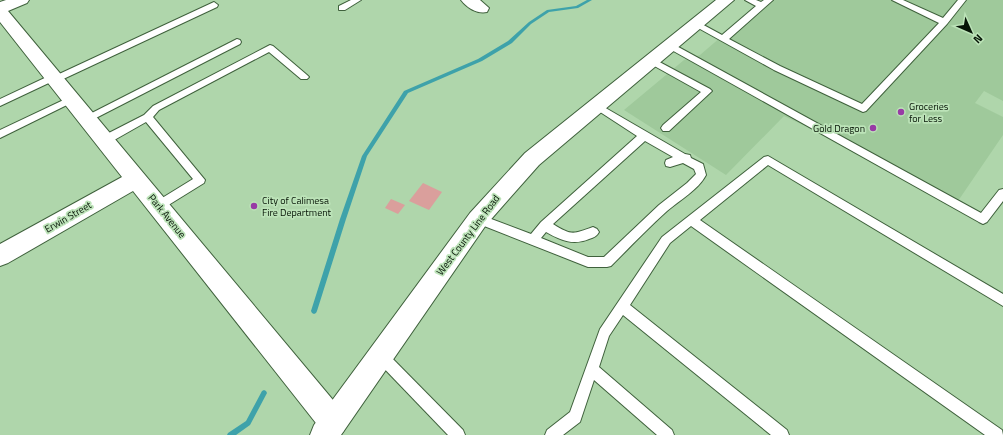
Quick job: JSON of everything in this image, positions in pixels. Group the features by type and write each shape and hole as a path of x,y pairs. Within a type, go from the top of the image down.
{"street":[{"path":"0,10 20,0"},
{"name":"West County Line Road","path":"329,428 478,220 532,159 726,0"},
{"name":"Park Avenue","path":"0,10 158,206 329,428"},
{"name":"Erwin Street","path":"0,256 136,179"}],"lane":[{"path":"342,8 358,0"},
{"path":"749,0 762,6"},
{"path":"723,39 769,0"},
{"path":"896,0 912,3 944,22"},
{"path":"695,24 777,68 863,110 944,22 962,0"},
{"path":"0,103 214,5"},
{"path":"87,119 237,42"},
{"path":"671,46 983,219 1003,193"},
{"path":"105,140 147,118 156,108 270,48 304,77"},
{"path":"652,61 707,91 666,128"},
{"path":"0,134 72,99"},
{"path":"478,220 588,262 607,262 663,208 691,186 701,175 699,167 686,158 644,136 597,106"},
{"path":"147,118 200,180 158,206"},
{"path":"533,240 544,225 644,136"},
{"path":"670,163 686,158"},
{"path":"552,435 575,417 604,333 666,240 768,160 1003,300"},
{"path":"691,220 997,435"},
{"path":"544,225 560,235 572,239 583,238 593,232"},
{"path":"622,306 782,435"},
{"path":"380,355 458,435"},
{"path":"592,369 667,435"}],"shaded area":[{"path":"764,0 1003,0 1003,101 984,91 975,103 1003,117 1003,135 958,201 925,183 784,116 726,175 624,110 684,60 700,55"}],"building":[{"path":"423,183 442,192 429,210 409,201"},
{"path":"391,199 405,205 398,214 385,208"}],"waterway":[{"path":"314,311 343,219 365,156 406,92 480,60 510,42 530,23 548,11 577,7 590,0"},
{"path":"230,435 248,423 264,393"}],"place":[{"name":"Groceries for Less","path":"901,112"},
{"name":"Gold Dragon","path":"873,128"},
{"name":"City of Calimesa Fire Department","path":"254,206"}]}
